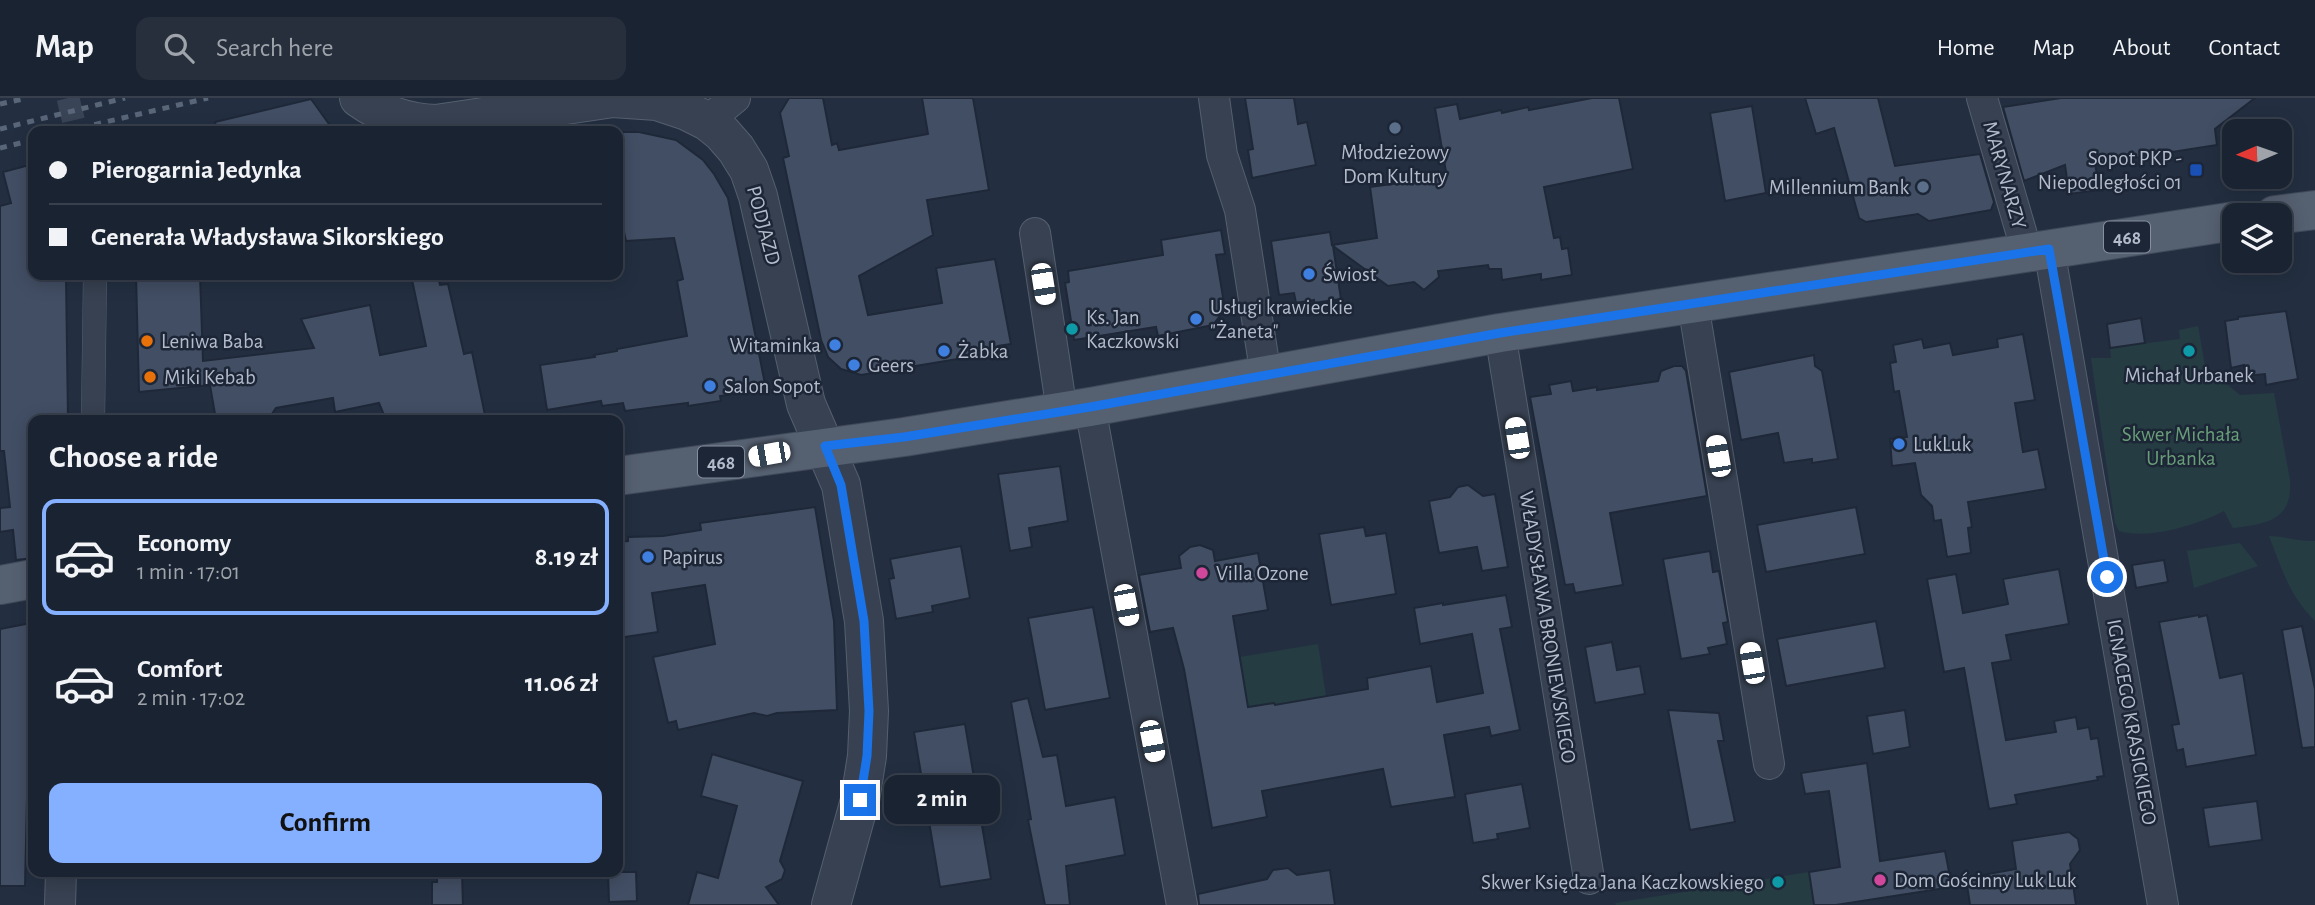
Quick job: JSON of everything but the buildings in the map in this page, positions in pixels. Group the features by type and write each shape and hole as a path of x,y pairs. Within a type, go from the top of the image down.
{"main road":[{"path":"2292,213 2315,210"},
{"name":"468","path":"623,475 904,437 1266,376 1500,333 2222,223"},
{"path":"0,585 28,580"}],"street":[{"name":"PODJAZD","path":"359,98 386,114 417,123 454,122 613,98 721,110 758,196 806,404 841,485 864,621 869,711 867,756 860,800 831,905"},
{"path":"1214,98 1222,155 1240,210 1266,376"},
{"name":"MARYNARZY","path":"1982,98 2038,251"},
{"path":"1035,233 1076,409 1182,905"},
{"name":"IGNACEGO KRASICKIEGO","path":"2038,251 2163,905"},
{"path":"93,415 95,280"},
{"path":"1693,304 1769,764"},
{"name":"WŁADYSŁAWA BRONIEWSKIEGO","path":"1500,333 1589,879"},
{"path":"60,905 61,877"}],"green space":[{"name":"Skwer Michała Urbanka","path":"2198,326 2205,366 2240,395 2274,393 2290,480 2287,504 2275,518 2266,522 2233,528 2224,511 2172,530 2144,534 2119,531 2115,523 2091,358 2111,358 2110,348 2180,339 2179,330"},
{"path":"2269,536 2315,541 2315,621 2292,591"},
{"path":"2240,543 2258,566 2194,588 2187,551"},
{"path":"1318,644 1326,696 1275,705 1274,703 1249,710 1240,657"},
{"name":"Skwer Księdza Jana Kaczkowskiego","path":"1809,872 1814,905 1615,903"}],"tunnel":[{"path":"68,98 75,126"}],"railway":[{"path":"0,104 27,98"},
{"path":"0,129 125,98"},
{"path":"88,126 208,98"},
{"path":"0,148 28,141"}],"place":[{"name":"Młodzieżowy Dom Kultury","path":"1395,128"},
{"name":"Sopot PKP - Niepodległości 01","path":"2196,170"},
{"name":"Millennium Bank","path":"1923,187"},
{"name":"Świost","path":"1309,274"},
{"name":"Usługi krawieckie \"Żaneta\"","path":"1196,319"},
{"name":"Ks. Jan Kaczkowski","path":"1072,329"},
{"name":"Leniwa Baba","path":"147,341"},
{"name":"Witaminka","path":"835,345"},
{"name":"Żabka","path":"944,351"},
{"name":"Michał Urbanek","path":"2189,351"},
{"name":"Geers","path":"854,365"},
{"name":"Miki Kebab","path":"150,377"},
{"name":"Salon Sopot","path":"710,386"},
{"name":"LukLuk","path":"1899,444"},
{"name":"Papirus","path":"648,557"},
{"name":"Villa Ozone","path":"1202,573"},
{"name":"Dom Gościnny Luk Luk","path":"1880,880"},
{"name":"Skwer Księdza Jana Kaczkowskiego","path":"1778,882"}],"route":[{"path":"860,800 867,756 869,711 864,621 841,485 825,446 904,437 1090,407 1500,333 2049,249 2107,577"}]}
